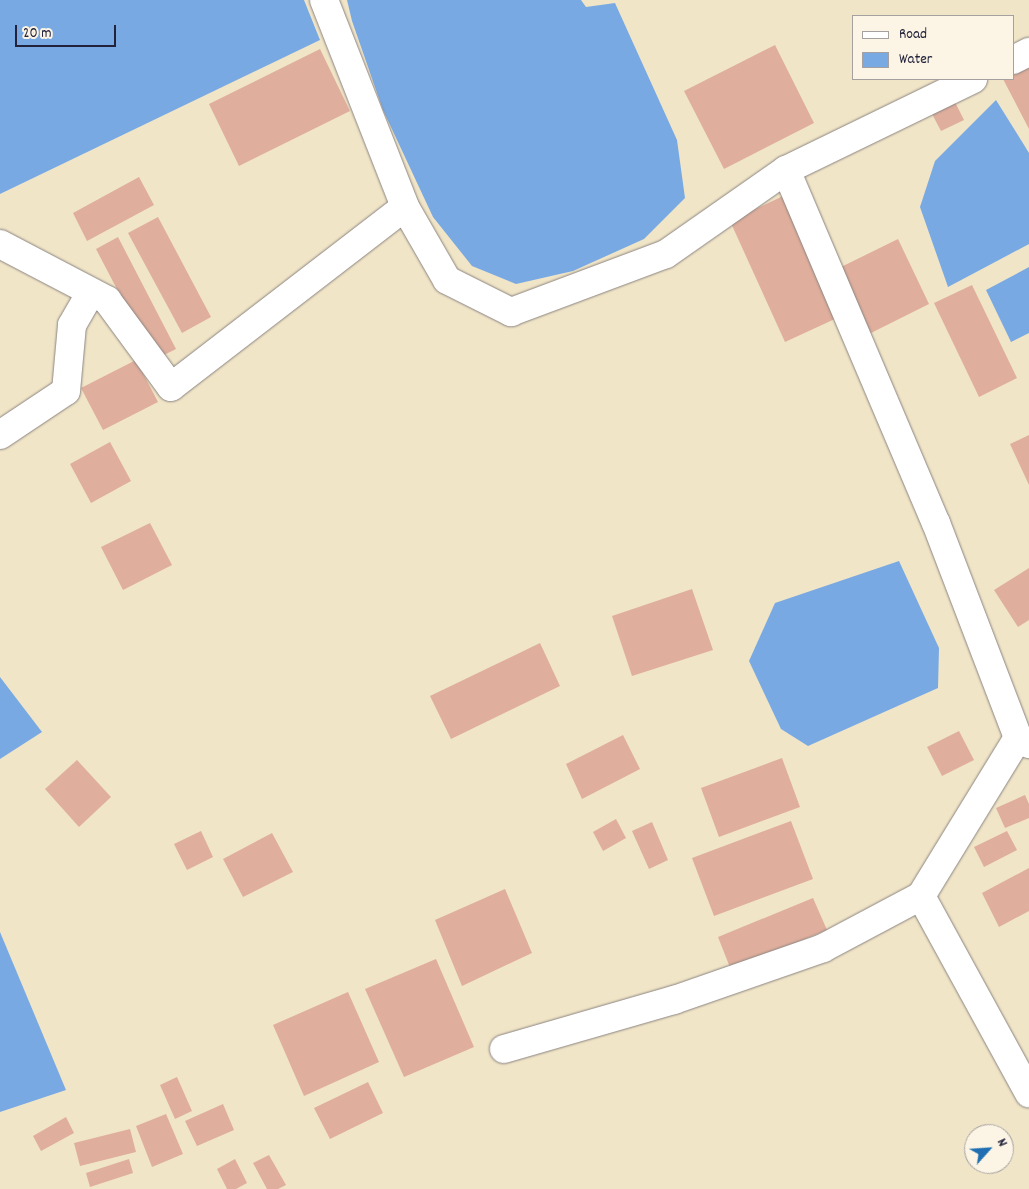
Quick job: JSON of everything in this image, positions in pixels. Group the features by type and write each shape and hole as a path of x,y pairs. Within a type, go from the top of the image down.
{"street":[{"path":"324,0 405,207 447,280 511,312 666,254 786,170 971,80"},
{"path":"1014,60 1029,52"},
{"path":"504,1048 674,1000 823,948 920,896 1023,741 936,523 786,170"},
{"path":"0,244 107,300 171,387 405,207"},
{"path":"0,435 66,391 72,325 91,292"},
{"path":"920,896 1029,1093"}],"water":[{"path":"0,0 304,0 320,40 0,194"},
{"path":"347,0 581,0 586,7 615,3 677,140 685,198 644,239 573,271 516,284 472,266 433,217 383,110 352,21"},
{"path":"996,100 1029,153 1029,244 948,287 920,207 935,161"},
{"path":"1029,267 1029,333 1011,342 986,290"},
{"path":"899,561 939,648 938,688 808,746 781,729 749,661 775,603"},
{"path":"0,677 42,732 0,759"},
{"path":"0,932 66,1090 0,1112"}],"building":[{"path":"775,45 814,123 724,169 684,91"},
{"path":"320,49 350,111 239,166 209,104"},
{"path":"1029,67 1029,129 1004,80 1014,80 1014,72"},
{"path":"953,98 964,120 941,131 930,110"},
{"path":"139,177 154,205 87,241 73,213"},
{"path":"783,196 837,318 785,342 730,221"},
{"path":"158,217 211,317 182,333 128,233"},
{"path":"118,237 176,349 154,360 96,249"},
{"path":"898,239 929,304 871,333 839,268"},
{"path":"972,285 1017,378 979,397 934,303"},
{"path":"136,360 158,402 103,430 81,388"},
{"path":"1029,435 1029,485 1010,444"},
{"path":"110,442 131,481 91,503 70,464"},
{"path":"150,523 172,565 123,590 101,547"},
{"path":"1029,568 1029,620 1018,627 994,590"},
{"path":"692,589 713,650 632,676 612,616"},
{"path":"540,643 560,686 451,739 430,696"},
{"path":"959,731 974,760 942,776 927,747"},
{"path":"623,735 640,769 582,799 566,764"},
{"path":"782,758 800,807 719,837 701,788"},
{"path":"77,760 111,797 79,827 45,789"},
{"path":"1025,795 1029,804 1029,818 1005,828 996,808"},
{"path":"616,819 626,838 603,851 593,832"},
{"path":"791,821 813,879 714,916 692,858"},
{"path":"652,822 668,860 649,869 632,831"},
{"path":"201,831 213,857 187,870 174,844"},
{"path":"1007,831 1017,850 984,867 974,847"},
{"path":"272,833 293,872 243,897 223,859"},
{"path":"1029,868 1029,911 999,927 982,893"},
{"path":"505,889 532,953 462,986 435,920"},
{"path":"813,898 827,930 731,970 718,937"},
{"path":"436,959 474,1047 404,1077 365,989"},
{"path":"348,992 379,1062 304,1096 273,1025"},
{"path":"177,1077 192,1111 175,1119 160,1085"},
{"path":"368,1082 383,1113 330,1139 314,1108"},
{"path":"223,1104 234,1130 197,1146 185,1121"},
{"path":"166,1114 183,1154 152,1167 136,1126"},
{"path":"66,1117 74,1133 41,1151 33,1136"},
{"path":"130,1129 136,1152 80,1166 74,1143"},
{"path":"269,1155 286,1185 278,1189 267,1189 253,1163"},
{"path":"129,1159 133,1173 90,1187 86,1173"},
{"path":"235,1159 247,1183 236,1189 227,1189 217,1169"}]}
